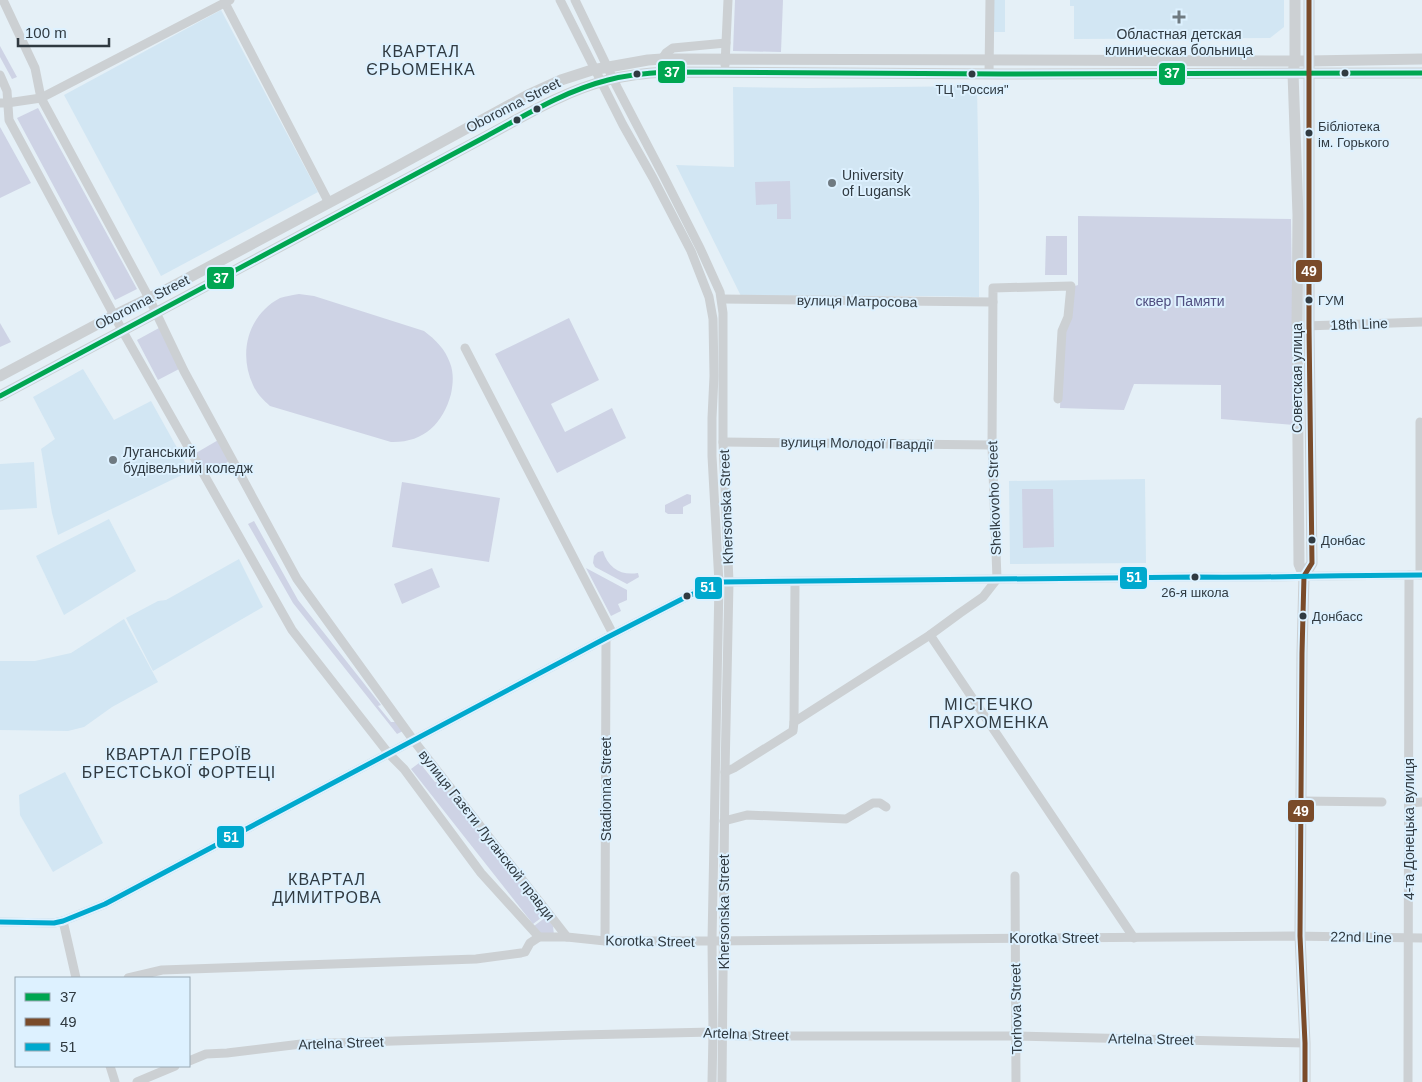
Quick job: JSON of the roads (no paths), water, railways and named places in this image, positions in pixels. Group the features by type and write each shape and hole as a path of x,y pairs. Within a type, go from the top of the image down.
{"main road":[{"name":"Советская улица","path":"1295,0 1293,73 1303,326 1299,564 1304,576 1300,936 1305,1043 1304,1082"},
{"path":"1303,326 1309,61 1308,0"},
{"name":"Oboronna Street","path":"0,376 162,292 528,95 569,77 608,67 662,59 1309,61 1422,59"},
{"name":"Oboronna Street","path":"0,396 554,100 613,79 640,74 726,72 808,74 1422,73"}],"street":[{"name":"вулиця Газєти Луганской правди","path":"3,0 35,68 41,98 149,298 184,371 297,579 414,741 567,937"},
{"name":"Khersonska Street","path":"560,0 623,125 691,251 709,298 713,319 712,456 718,583 712,941 722,1082"},
{"name":"Khersonska Street","path":"575,0 613,79 696,240 722,299 724,314 723,442 729,582 723,941 718,1033 712,1082"},
{"path":"726,72 728,0"},
{"path":"989,74 990,0"},
{"path":"4,103 41,98 227,1 329,203"},
{"path":"662,59 672,48 726,43"},
{"name":"вулиця Газєти Луганской правди","path":"0,75 7,91 4,103 9,120 122,330 292,630 404,769 481,873 539,937"},
{"name":"Shelkovoho Street","path":"997,579 992,445 993,288 1071,286 1068,317 1062,331 1058,399"},
{"name":"вулиця Матросова","path":"722,299 993,302"},
{"name":"18th Line","path":"1303,326 1422,322"},
{"path":"465,348 610,636"},
{"path":"0,922 63,922 105,904 610,636 688,596 718,583 1421,575 1420,422"},
{"name":"вулиця Молодої Гвардії","path":"723,442 992,445"},
{"name":"4-та Донецька вулиця","path":"1408,1082 1409,575"},
{"path":"794,722 930,635 983,597 997,579"},
{"path":"725,772 793,730 794,582"},
{"path":"930,635 1134,938"},
{"name":"Stadionna Street","path":"605,941 610,636"},
{"path":"1301,801 1382,802"},
{"path":"1408,803 1422,802"},
{"path":"724,821 747,815 846,819 873,803 880,803 886,807"},
{"name":"Torhova Street","path":"1015,876 1016,1082"},
{"path":"63,922 76,977"},
{"name":"Korotka Street","path":"539,937 567,937 605,941 723,941 1300,936"},
{"name":"22nd Line","path":"1300,936 1422,938"},
{"path":"132,977 162,970 476,959 525,952 530,942 539,937"},
{"name":"Artelna Street","path":"190,1061 206,1054 301,1044 579,1035 718,1033 738,1036 1016,1036 1305,1043"},
{"path":"110,1067 115,1082"},
{"path":"137,1082 173,1067"}],"place":[{"name":"Областная детская клиническая больница","path":"1179,17"},
{"name":"ТЦ \"Россия\"","path":"972,74"},
{"name":"Бібліотека ім. Горького","path":"1309,133"},
{"name":"University of Lugansk","path":"832,183"},
{"name":"ГУМ","path":"1309,300"},
{"name":"Луганський будівельний коледж","path":"113,460"},
{"name":"Донбас","path":"1312,540"},
{"name":"26-я школа","path":"1195,577"},
{"name":"Донбасс","path":"1303,616"}],"district":[{"name":"КВАРТАЛ ЄРЬОМЕНКА","path":"421,60"},
{"name":"МІСТЕЧКО ПАРХОМЕНКА","path":"989,713"},
{"name":"КВАРТАЛ ГЕРОЇВ БРЕСТСЬКОЇ ФОРТЕЦІ","path":"179,763"},
{"name":"КВАРТАЛ ДИМИТРОВА","path":"327,888"}],"park label":[{"name":"сквер Памяти","path":"1180,301"}]}
